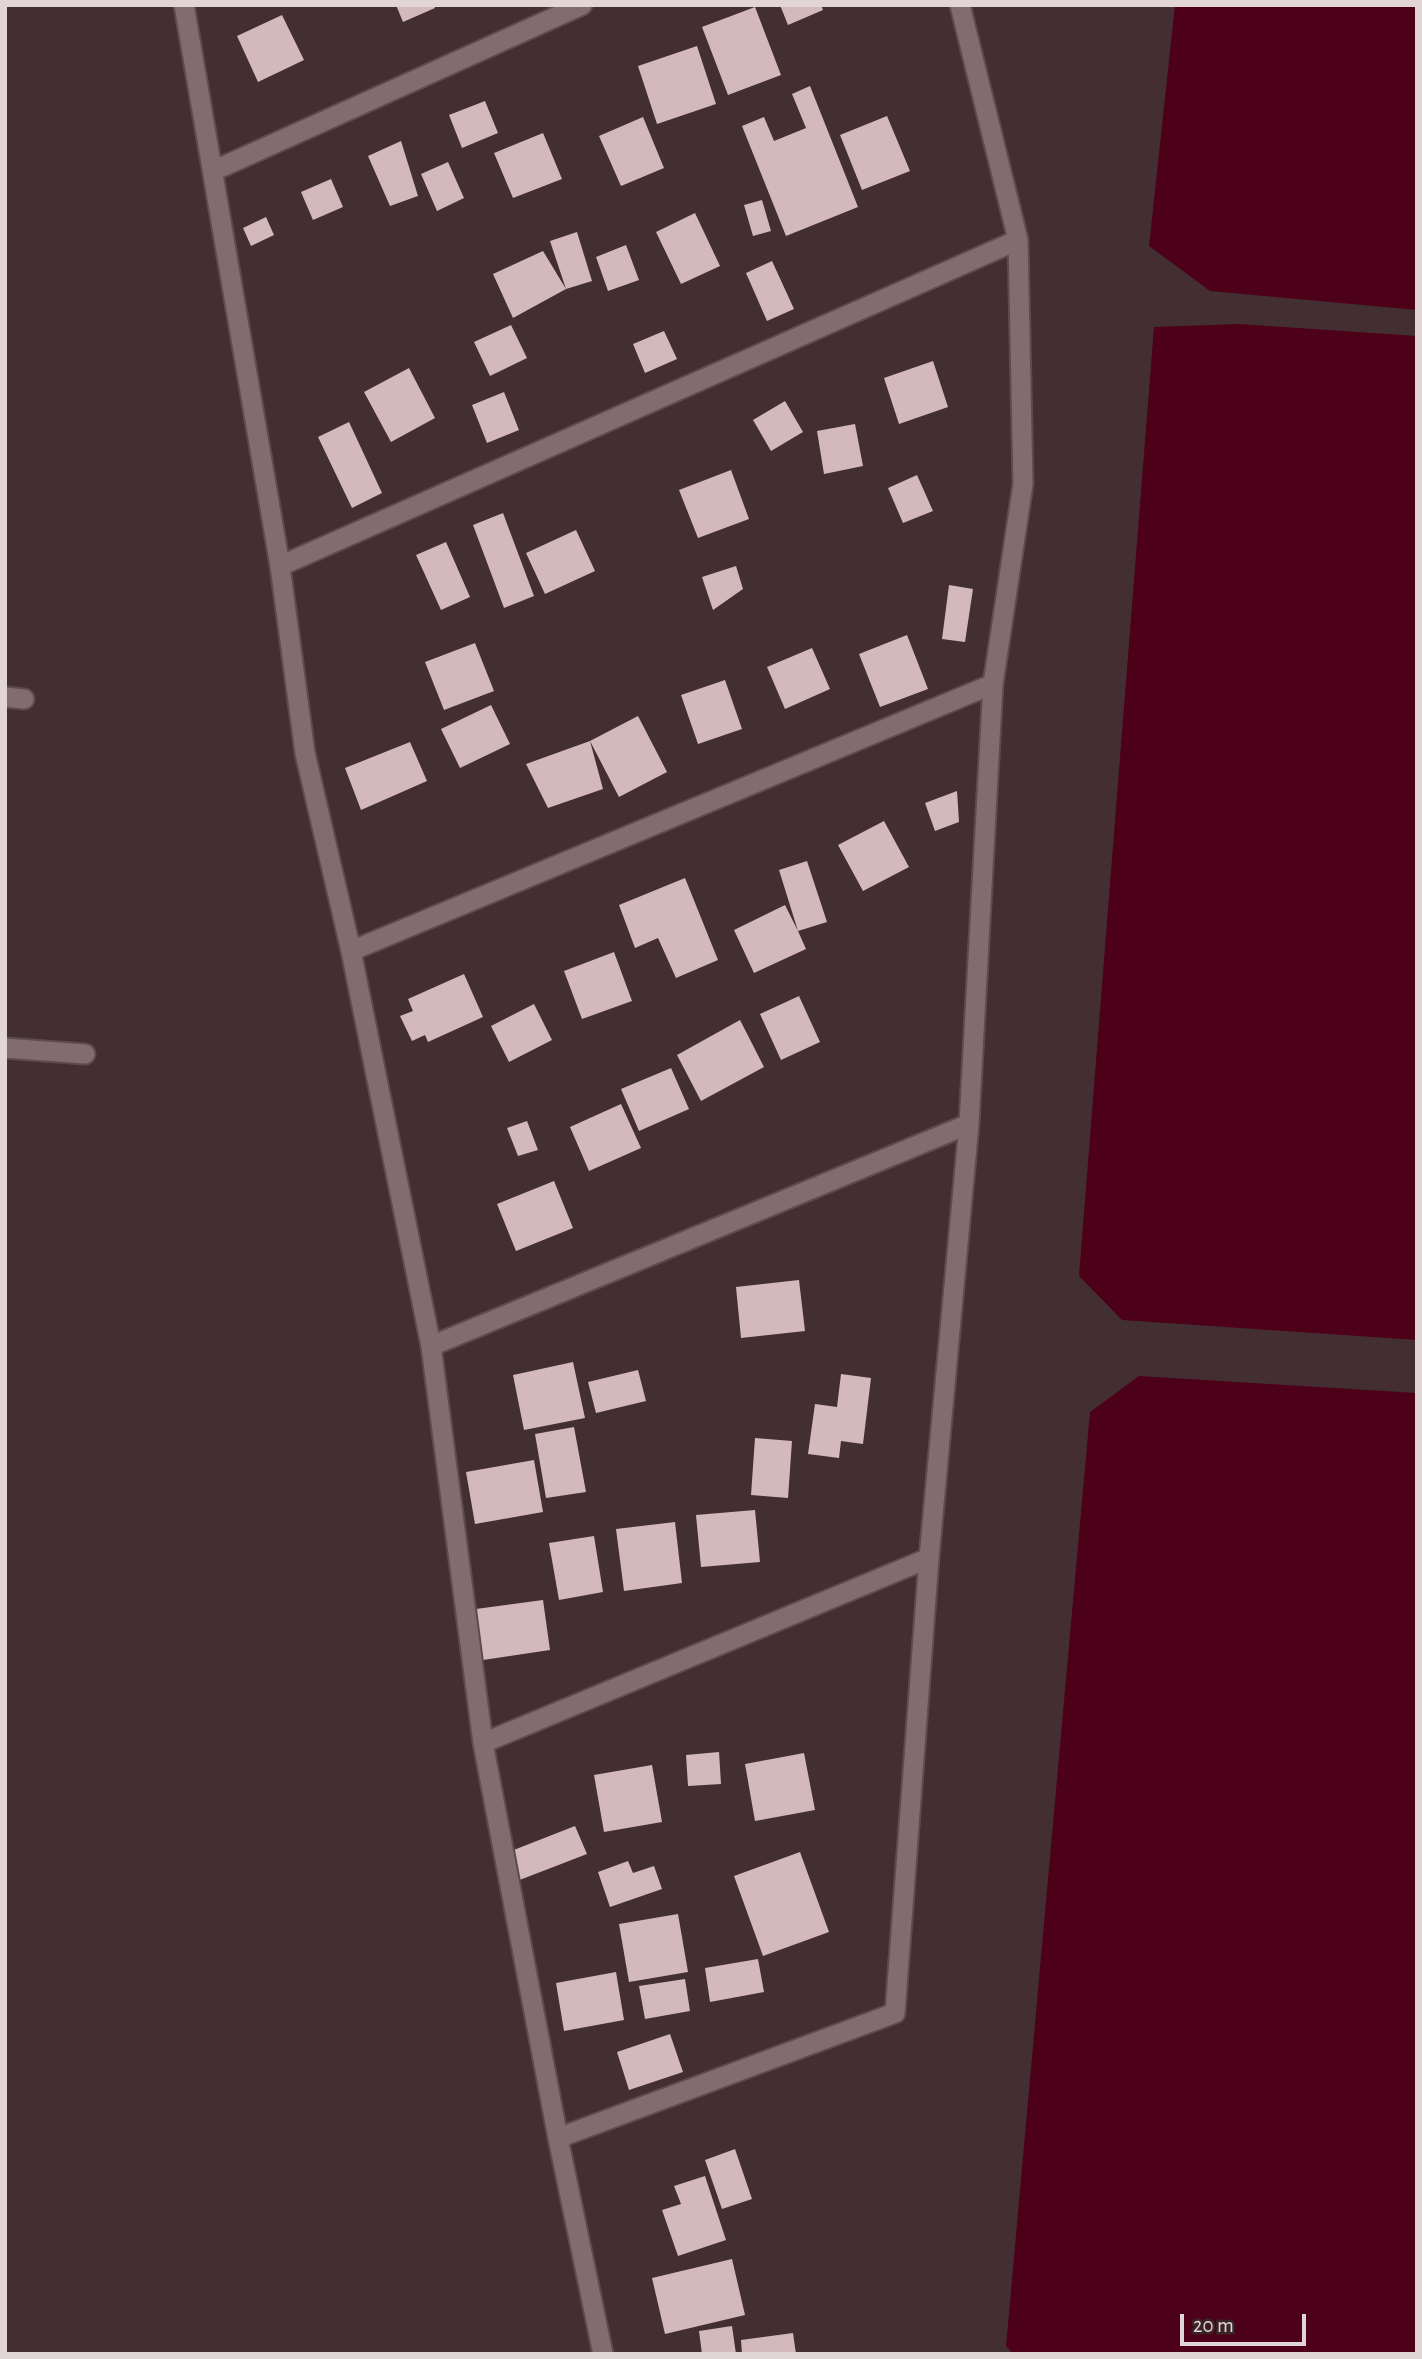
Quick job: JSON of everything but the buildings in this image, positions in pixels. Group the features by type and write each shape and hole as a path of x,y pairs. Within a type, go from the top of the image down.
{"street":[{"path":"184,5 280,566 305,753 351,951 431,1346 483,1743 558,2138 603,2354"},
{"path":"214,171 582,5"},
{"path":"558,2138 895,2013 929,1558 969,1124 993,684 1023,484 1018,240 960,5"},
{"path":"280,566 1018,240"},
{"path":"351,951 993,684"},
{"path":"5,1048 85,1054"},
{"path":"431,1346 969,1124"},
{"path":"483,1743 929,1558"}],"shaded area":[{"path":"1175,5 1417,5 1417,310 1210,291 1149,246"},
{"path":"1239,324 1417,336 1417,1340 1122,1320 1079,1276 1154,327"},
{"path":"1139,1376 1417,1393 1417,2354 1013,2354 1006,2346 1090,1412"}]}
